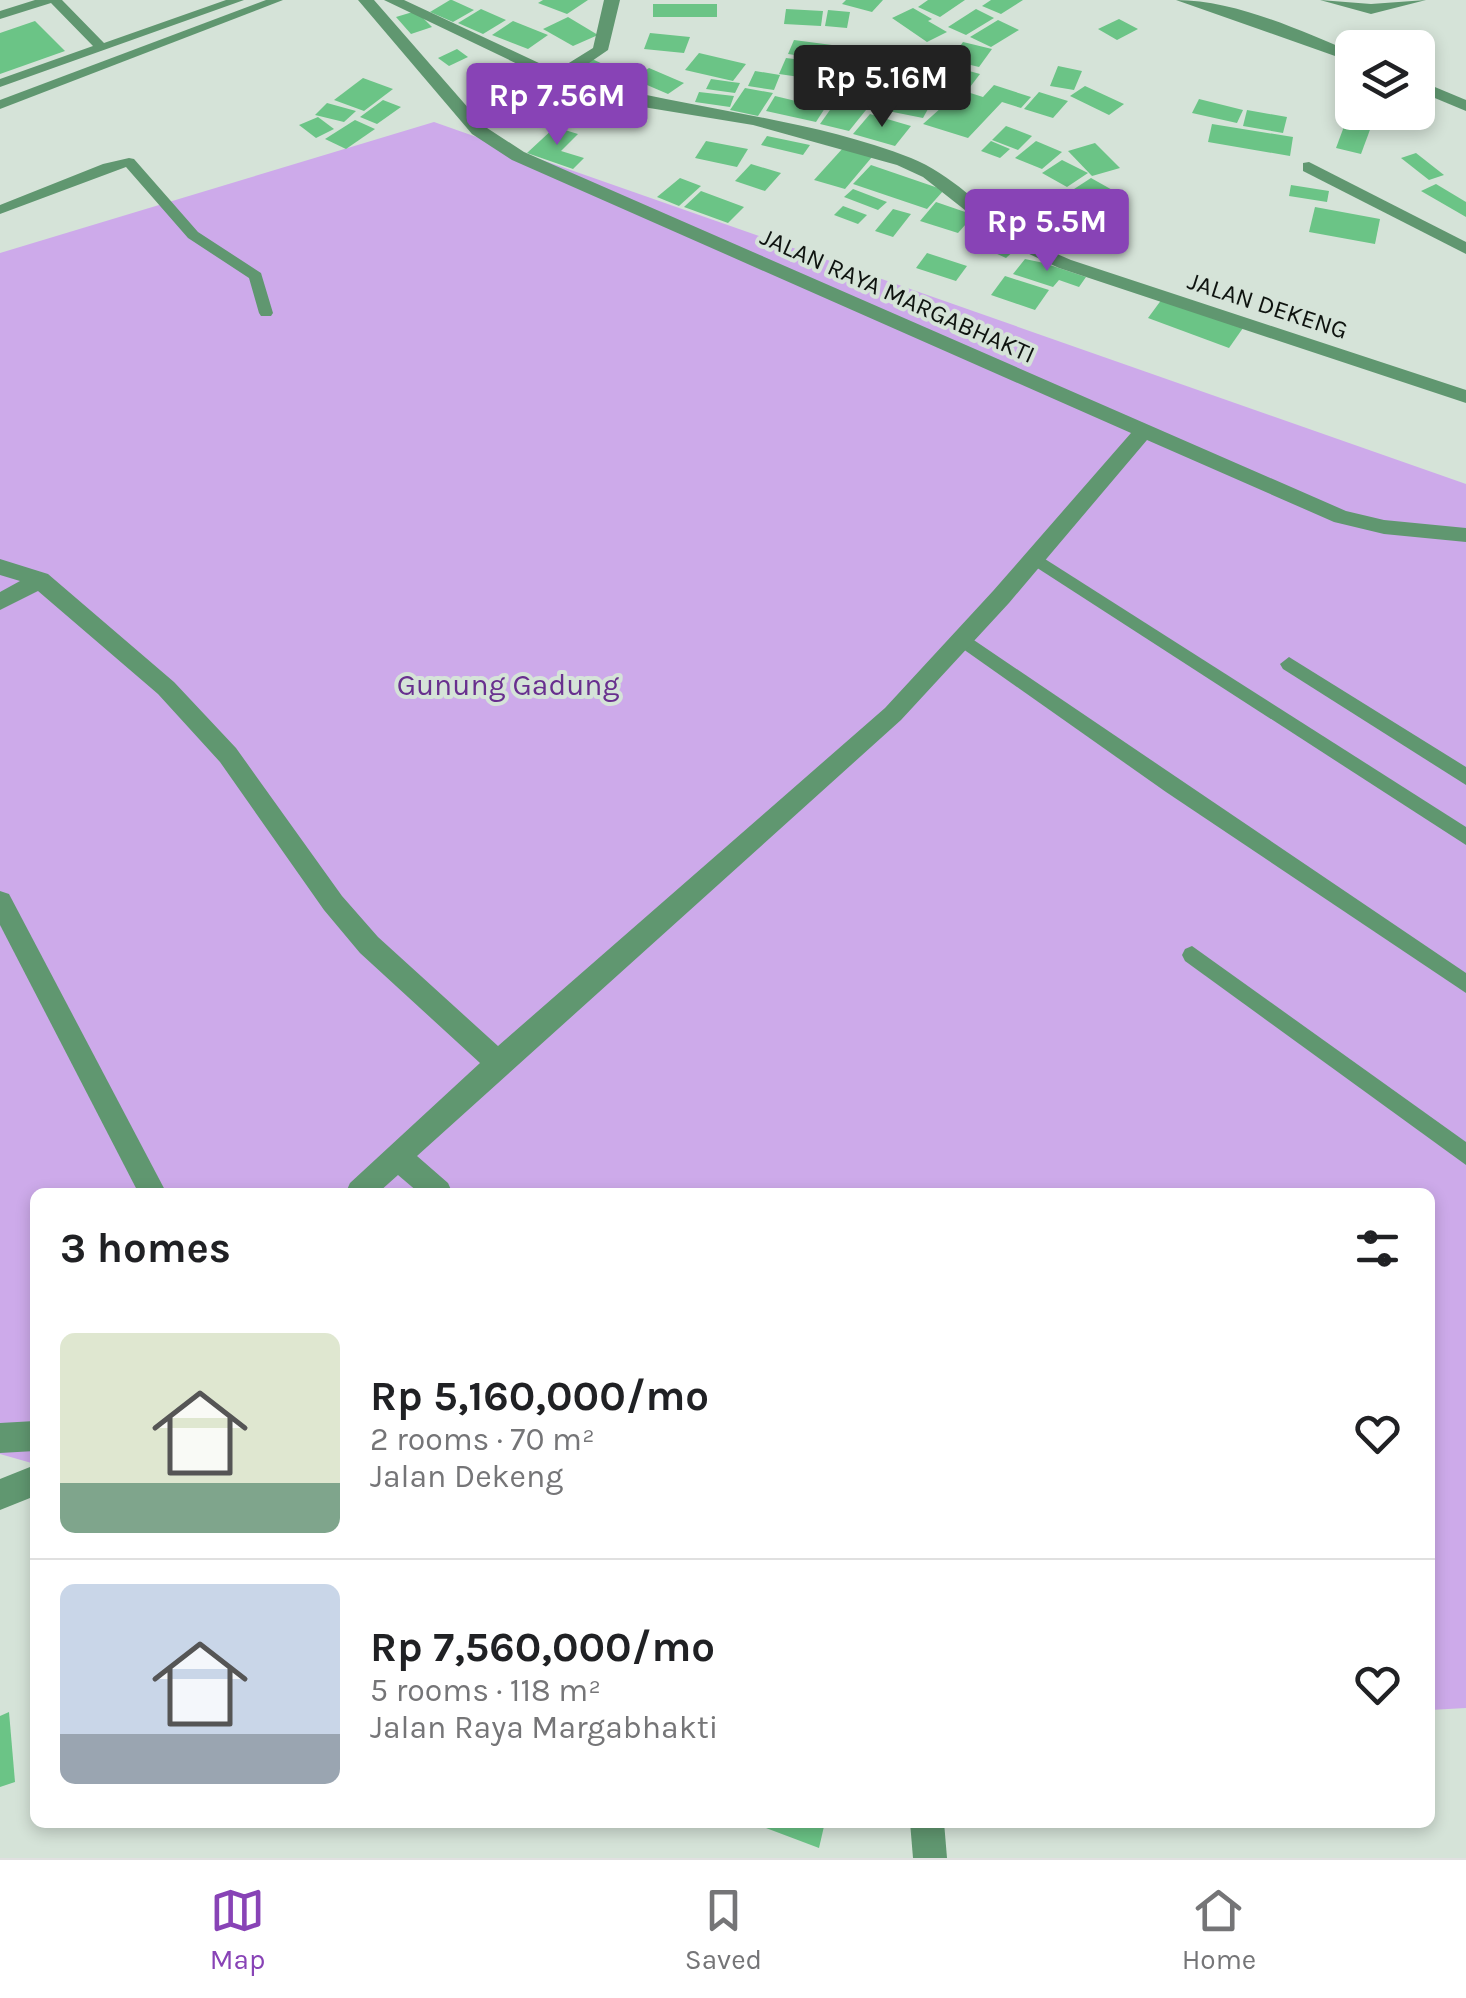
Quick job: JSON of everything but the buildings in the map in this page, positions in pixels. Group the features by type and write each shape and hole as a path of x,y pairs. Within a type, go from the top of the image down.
{"street":[{"name":"JALAN RAYA MARGABHAKTI","path":"366,0 478,130 518,156 1341,516 1402,530 1466,535"},
{"name":"JALAN DEKENG","path":"392,0 557,76 637,101 754,120 903,161 929,174 1014,240 1065,264 1466,397"},
{"path":"557,76 600,50 612,0"},
{"path":"1184,0 1335,50"},
{"path":"1328,0 1371,10 1418,0"},
{"path":"1435,92 1466,106"},
{"path":"1309,167 1466,249"},
{"path":"364,1188 498,1063 893,714 1142,431"},
{"path":"0,567 40,580 166,688 228,756 369,946 498,1063"},
{"path":"0,602 40,580"},
{"path":"0,901 150,1188"},
{"path":"398,1156 434,1188"},
{"path":"0,1438 30,1436"},
{"path":"0,1495 30,1482"},
{"path":"928,1828 930,1858"}],"lane":[{"path":"0,14 47,0"},
{"path":"55,0 101,48"},
{"path":"0,83 238,0"},
{"path":"0,105 277,0"},
{"path":"0,210 108,166 129,162 192,234 256,276 266,313"},
{"path":"1034,558 1466,837"},
{"path":"962,639 1173,788 1466,984"},
{"path":"1289,664 1466,777"},
{"path":"1192,955 1466,1156"}],"green space":[{"name":"Gunung Gadung","path":"434,122 1466,484 1466,1708 1435,1710 1435,1188 30,1188 30,1463 0,1454 0,253"}]}
